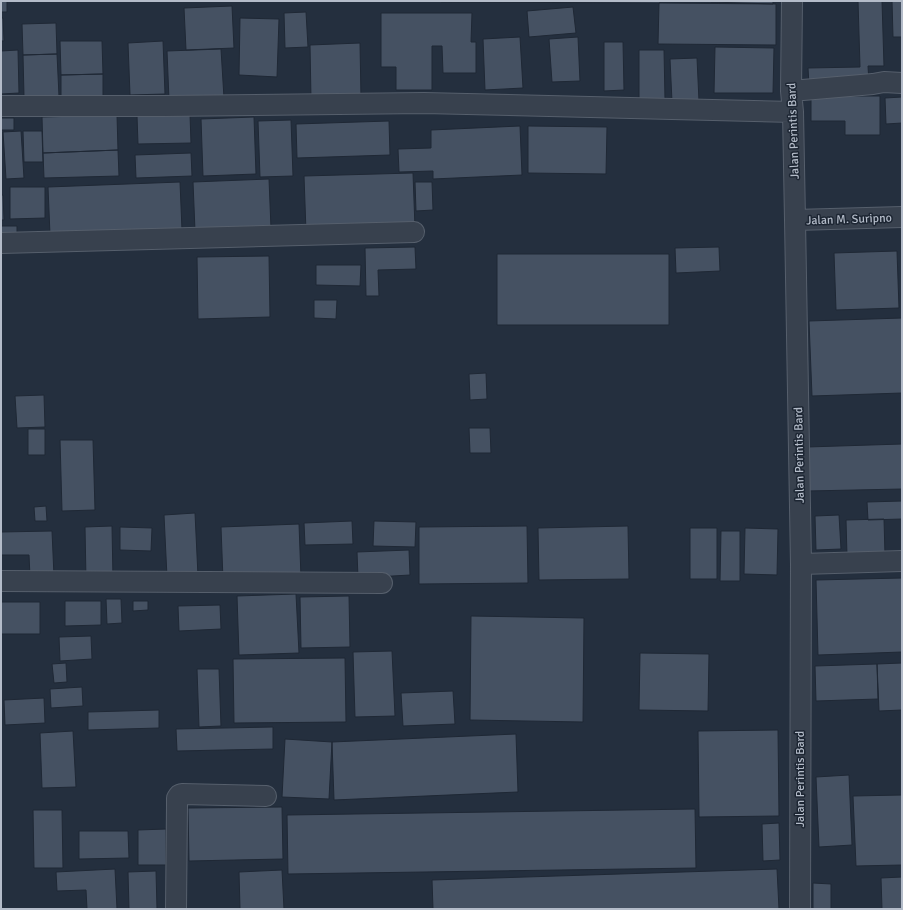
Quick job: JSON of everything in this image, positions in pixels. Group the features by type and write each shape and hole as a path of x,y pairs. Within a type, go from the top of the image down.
{"street":[{"name":"Jalan Perintis Bard","path":"792,1 790,91 795,220 802,564 800,909"},
{"path":"790,91 884,82 902,83"},
{"path":"1,106 424,103 792,112"},
{"name":"Jalan M. Suripno","path":"795,220 902,217"},
{"path":"1,242 414,232"},
{"path":"802,564 902,561"},
{"path":"1,581 382,583"},
{"path":"176,909 178,795 266,796"}],"building":[{"path":"1,1 7,1 7,12 1,12"},
{"path":"660,1 660,3 441,2"},
{"path":"773,1 773,4 711,2"},
{"path":"858,1 882,1 884,66 868,66 869,83 809,85 808,68 860,67"},
{"path":"892,1 902,1 902,37 893,37"},
{"path":"659,3 776,4 776,45 658,44"},
{"path":"232,6 234,48 186,50 184,8"},
{"path":"573,7 576,33 529,37 527,11"},
{"path":"306,12 308,47 285,48 284,13"},
{"path":"381,13 472,13 471,42 476,42 476,73 443,73 442,46 432,46 432,90 396,90 396,67 381,67"},
{"path":"1,18 3,18 4,41 1,41"},
{"path":"240,18 279,19 277,77 239,75"},
{"path":"56,23 57,54 23,55 22,24"},
{"path":"520,37 523,88 485,90 483,39"},
{"path":"578,37 580,81 552,82 549,39"},
{"path":"60,41 102,41 103,74 61,75"},
{"path":"163,41 165,94 130,95 128,43"},
{"path":"604,42 623,42 624,90 604,91"},
{"path":"360,43 361,97 311,99 310,45"},
{"path":"715,47 774,48 773,93 714,93"},
{"path":"221,49 224,98 169,100 167,51"},
{"path":"18,50 19,93 1,94 1,51"},
{"path":"639,50 664,50 665,99 639,99"},
{"path":"57,54 59,96 24,97 23,55"},
{"path":"697,58 699,101 672,102 670,59"},
{"path":"103,74 103,101 61,101 61,75"},
{"path":"811,96 880,96 880,135 845,135 845,121 811,121"},
{"path":"902,97 902,123 886,124 885,98"},
{"path":"190,114 191,143 138,144 137,116"},
{"path":"117,115 118,150 43,153 42,117"},
{"path":"254,117 256,174 203,176 201,119"},
{"path":"1,118 14,118 14,130 1,130"},
{"path":"291,120 293,176 260,177 258,121"},
{"path":"389,121 390,155 297,158 296,124"},
{"path":"520,126 522,175 433,179 433,171 399,172 398,149 431,148 431,130"},
{"path":"528,126 607,127 606,174 528,173"},
{"path":"21,131 24,178 6,179 3,132"},
{"path":"23,131 42,131 43,162 24,162"},
{"path":"118,150 119,176 44,178 43,153"},
{"path":"191,153 192,176 136,178 135,155"},
{"path":"413,173 415,228 306,232 304,176"},
{"path":"269,179 271,228 195,231 193,182"},
{"path":"180,182 182,230 50,235 48,187"},
{"path":"415,182 432,182 433,210 416,211"},
{"path":"10,187 45,187 45,218 10,219"},
{"path":"1,195 3,195 4,220 1,220"},
{"path":"1,226 17,226 17,239 1,239"},
{"path":"415,247 416,269 378,270 379,296 366,296 365,248"},
{"path":"719,247 720,271 676,273 675,248"},
{"path":"897,251 899,308 836,310 834,253"},
{"path":"497,254 669,254 669,325 497,325"},
{"path":"269,256 270,317 198,319 197,257"},
{"path":"316,265 361,265 360,286 316,285"},
{"path":"314,300 337,300 336,319 314,318"},
{"path":"902,318 902,393 812,396 809,321"},
{"path":"486,373 487,399 470,400 469,374"},
{"path":"44,395 45,427 17,428 15,396"},
{"path":"469,428 490,428 491,453 470,453"},
{"path":"28,429 45,429 45,455 28,455"},
{"path":"60,440 93,440 95,510 62,511"},
{"path":"902,444 902,489 808,491 807,447"},
{"path":"902,501 902,519 868,520 867,502"},
{"path":"46,506 47,521 35,521 34,507"},
{"path":"195,513 198,576 167,577 164,515"},
{"path":"839,515 841,549 816,550 815,516"},
{"path":"884,519 885,555 847,556 846,520"},
{"path":"352,521 353,544 305,545 304,523"},
{"path":"374,521 416,522 415,547 373,546"},
{"path":"299,524 301,577 223,580 221,527"},
{"path":"112,526 113,579 86,580 85,527"},
{"path":"527,526 528,583 419,584 419,527"},
{"path":"628,526 629,579 539,580 538,528"},
{"path":"120,527 152,528 151,551 120,550"},
{"path":"690,528 717,528 717,579 690,579"},
{"path":"745,528 778,529 777,575 744,574"},
{"path":"52,531 54,576 30,577 29,555 1,555 1,532"},
{"path":"721,531 740,531 740,581 720,581"},
{"path":"409,550 410,575 358,578 357,552"},
{"path":"902,578 902,652 818,655 816,580"},
{"path":"296,594 299,653 239,655 237,596"},
{"path":"349,596 350,647 301,648 300,597"},
{"path":"106,599 121,599 122,623 107,624"},
{"path":"65,601 101,601 101,625 65,626"},
{"path":"133,601 148,601 148,610 133,611"},
{"path":"1,602 40,602 40,634 1,634"},
{"path":"220,605 221,629 179,631 178,606"},
{"path":"471,616 584,618 583,722 470,720"},
{"path":"91,636 92,659 60,661 59,637"},
{"path":"392,651 395,716 355,717 353,652"},
{"path":"640,653 709,654 708,711 639,710"},
{"path":"345,658 346,722 234,723 233,659"},
{"path":"66,663 67,682 54,683 52,664"},
{"path":"902,663 902,710 879,711 877,664"},
{"path":"877,664 878,699 816,701 815,666"},
{"path":"197,669 219,669 221,726 199,727"},
{"path":"82,687 83,706 51,708 50,689"},
{"path":"453,691 455,724 403,726 401,693"},
{"path":"44,698 45,723 5,725 4,700"},
{"path":"159,710 159,728 88,730 88,712"},
{"path":"273,727 273,749 177,751 176,729"},
{"path":"778,730 779,816 699,817 698,731"},
{"path":"73,731 76,787 42,788 40,733"},
{"path":"516,734 518,792 334,800 332,742"},
{"path":"285,739 332,742 329,799 282,797"},
{"path":"849,775 852,845 819,847 816,777"},
{"path":"902,795 902,865 856,866 853,796"},
{"path":"282,807 283,859 189,861 188,808"},
{"path":"695,809 696,868 288,874 287,815"},
{"path":"33,810 62,810 63,868 34,868"},
{"path":"779,823 780,860 763,861 762,824"},
{"path":"166,829 166,865 138,865 138,830"},
{"path":"79,831 128,831 129,858 79,859"},
{"path":"115,869 117,909 87,909 86,890 57,891 56,872"},
{"path":"777,869 779,909 433,909 432,880"},
{"path":"282,870 284,909 240,909 239,872"},
{"path":"156,871 157,909 129,909 128,872"},
{"path":"902,877 902,909 882,909 881,878"},
{"path":"813,883 831,884 831,909 813,909"}]}
